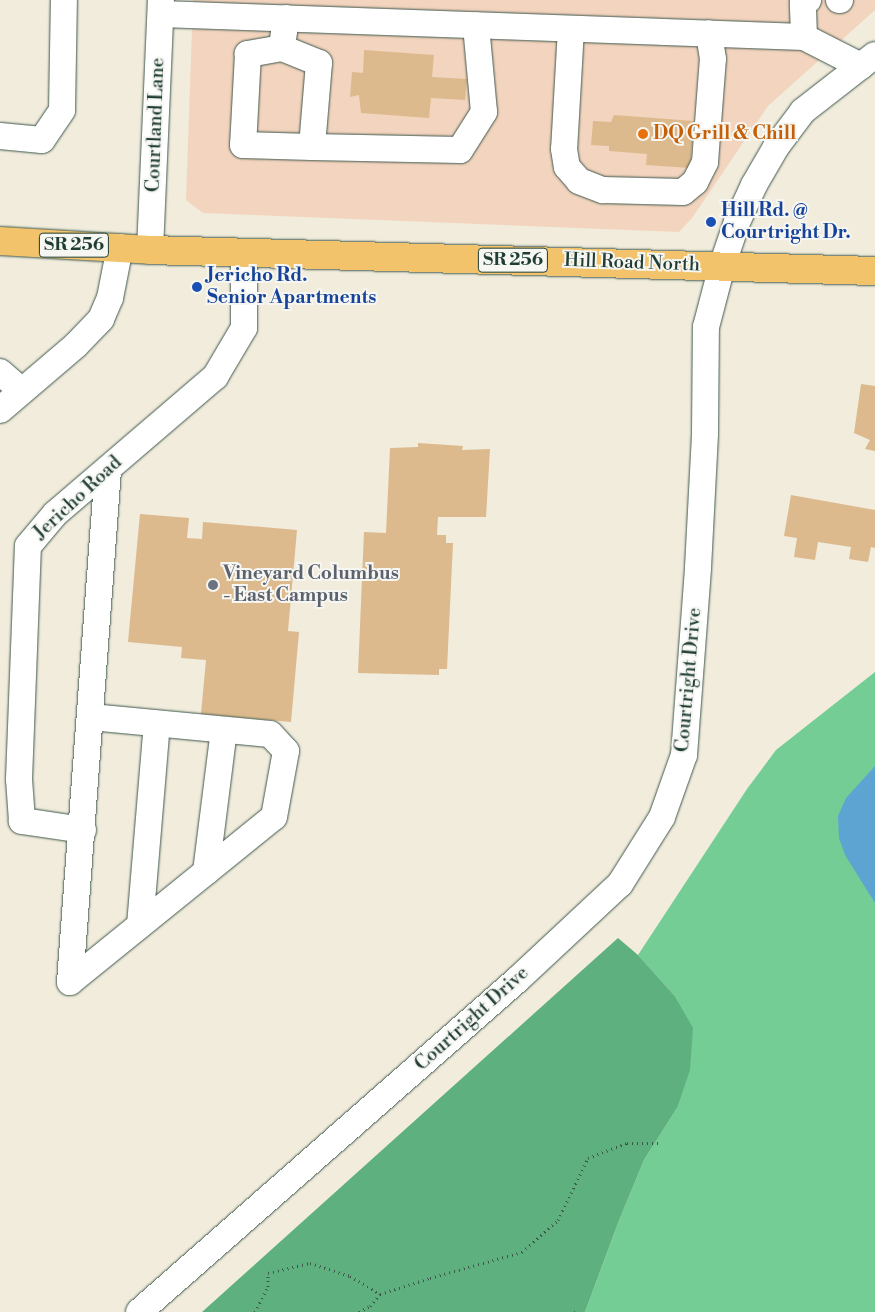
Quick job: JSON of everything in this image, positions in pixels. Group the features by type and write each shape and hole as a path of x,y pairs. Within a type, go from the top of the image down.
{"main road":[{"name":"Hill Road North","path":"0,241 150,250 875,271"}],"street":[{"path":"0,136 42,140 62,110 64,0"},
{"path":"804,37 803,3 808,0"},
{"path":"161,7 286,18 804,37 868,61"},
{"name":"Courtland Lane","path":"150,250 161,7"},
{"path":"282,48 286,18"},
{"path":"312,147 319,62 282,48 248,54 243,145 312,147 460,150 484,112 476,25"},
{"path":"570,29 564,149 567,167 579,181 604,190 683,192 695,182 705,162 713,59 709,33"},
{"name":"Courtright Drive","path":"139,1312 517,980 620,884 662,817 684,755 699,548 706,327 722,266 741,215 776,147 803,111 868,61"},
{"path":"0,410 76,345 101,320 110,298 120,247"},
{"name":"Jericho Road","path":"83,830 22,821 19,779 28,546 55,514 216,377 244,328 244,252"},
{"path":"0,372 22,391"},
{"path":"91,718 270,734 286,751 274,817 70,982 83,830 108,469"},
{"path":"140,926 158,724"},
{"path":"206,872 224,730"}],"path":[{"path":"359,1312 370,1306 380,1294 522,1252 558,1220 588,1158 627,1143 661,1143"},
{"path":"255,1312 268,1287 268,1273 310,1263 350,1276 380,1294"}],"shaded area":[{"path":"193,0 875,0 875,10 768,106 692,218 679,232 203,213 186,200"}],"green space":[{"path":"875,672 875,1312 585,1312 644,1160 677,1108 674,995 638,955 747,789 776,750"},
{"path":"618,938 638,955 674,995 693,1028 690,1070 677,1108 644,1160 585,1312 202,1312"}],"water":[{"path":"875,766 875,903 845,855 839,838 838,816 846,798"}],"building":[{"path":"364,50 434,55 432,77 467,79 465,100 431,98 429,118 361,113 359,95 350,97 352,72 363,73"},
{"name":"DQ Grill & Chill","path":"614,115 694,121 690,168 646,165 647,154 609,151 609,146 591,145 593,121 611,122"},
{"path":"861,384 875,386 875,451 865,449 870,440 854,433"},
{"path":"418,443 463,446 462,450 490,449 486,517 438,517 437,535 446,535 446,543 453,543 447,669 439,669 439,675 358,673 364,532 386,533 390,448 418,447"},
{"path":"791,495 875,510 875,548 871,547 868,562 849,559 851,547 818,542 815,560 794,557 797,538 784,536"},
{"name":"Vineyard Columbus - East Campus","path":"140,514 189,518 187,538 202,539 203,522 297,530 288,631 299,632 291,722 201,714 206,660 181,658 182,647 128,642"}],"place":[{"name":"DQ Grill & Chill","path":"643,134"},
{"name":"Hill Rd. @ Courtright Dr.","path":"711,222"},
{"name":"Jericho Rd. Senior Apartments","path":"197,287"},
{"name":"Vineyard Columbus - East Campus","path":"213,585"}]}
